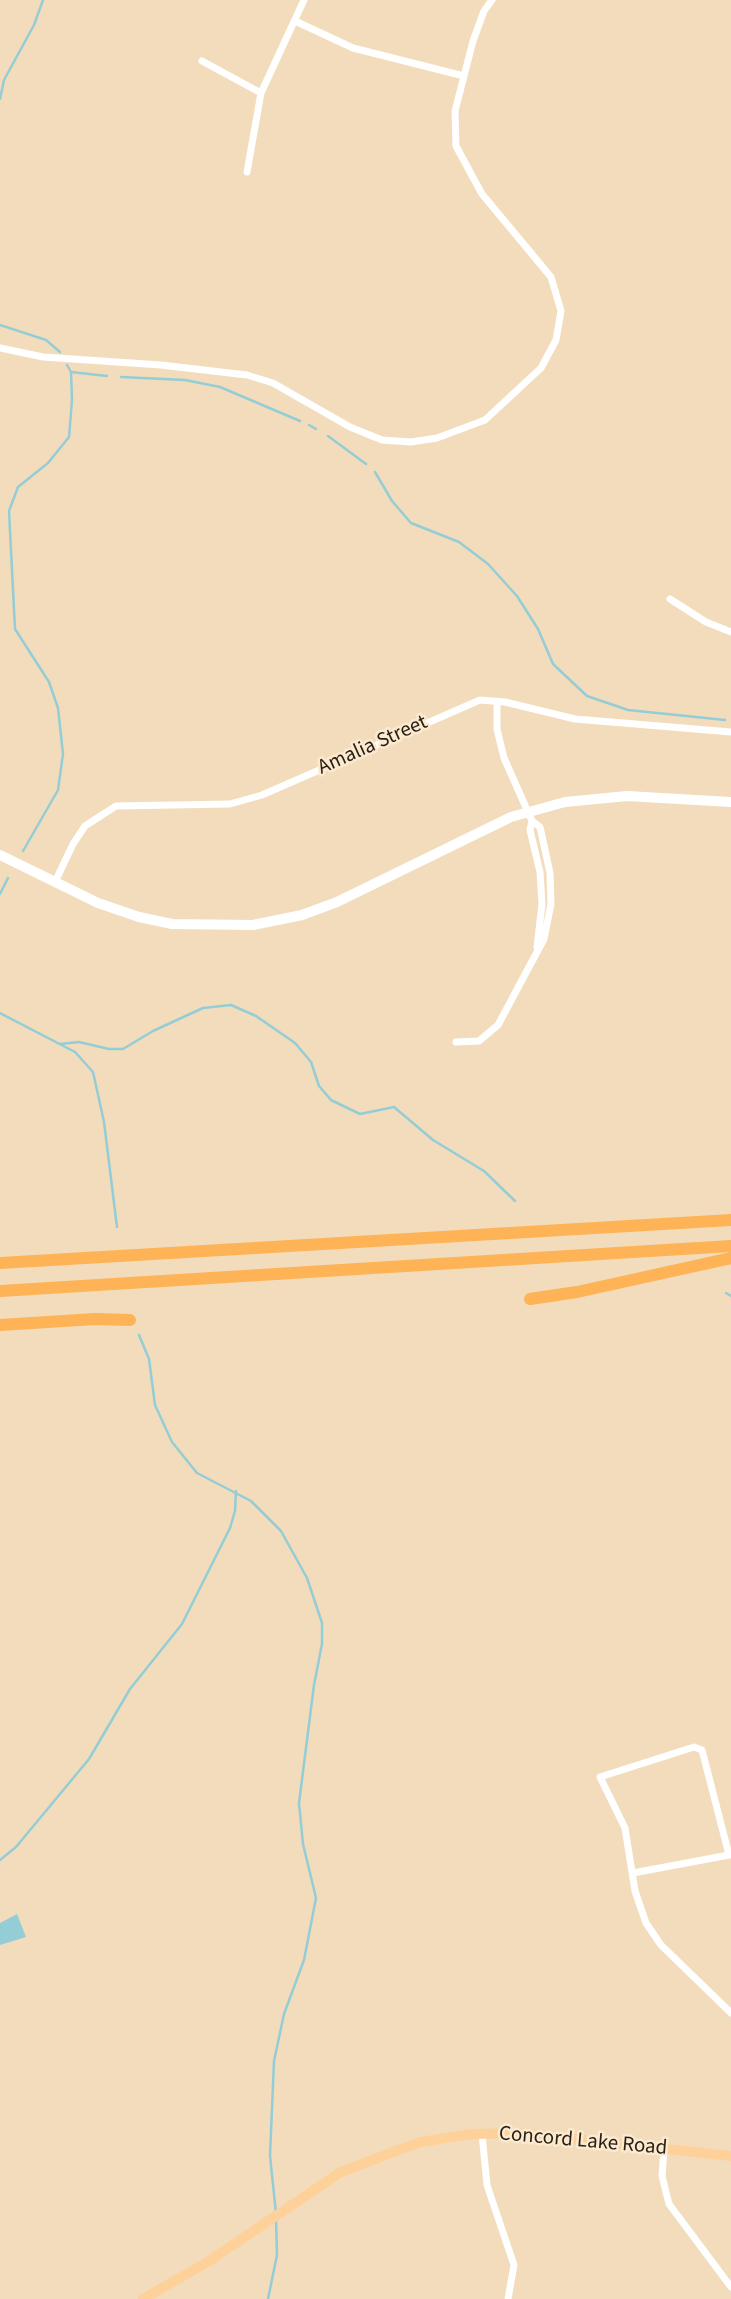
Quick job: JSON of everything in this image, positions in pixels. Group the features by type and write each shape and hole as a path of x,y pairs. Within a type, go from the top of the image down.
{"highway":[{"path":"0,1263 731,1220"},
{"path":"0,1291 731,1246"},
{"path":"530,1299 577,1292 731,1258"},
{"path":"0,1325 95,1319 130,1320"}],"main road":[{"path":"0,855 98,903 139,917 172,924 253,925 302,915 337,902 480,832 599,797 731,802"},
{"name":"Concord Lake Road","path":"143,2299 209,2262 344,2171 420,2142 482,2134 535,2134 731,2156"}],"street":[{"path":"247,172 261,93 304,0"},
{"path":"0,348 43,357 161,365 247,375 296,395 350,427 393,441 437,438 485,420 541,368 556,340 561,311 551,276 482,194 460,155 453,131 464,76 484,11 492,0"},
{"path":"295,21 353,48 464,76"},
{"path":"202,61 261,93"},
{"path":"670,600 706,622 731,632"},
{"name":"Amalia Street","path":"55,883 73,844 85,826 116,806 230,804 262,795 480,700 575,719 731,732"},
{"path":"456,1042 479,1041 498,1026 544,939 551,904 550,873 540,827 531,816 504,758 497,729 497,702"},
{"path":"633,1873 730,1855 702,1751 694,1747 600,1777 625,1828 633,1873 640,1911 653,1934 703,1989 731,2013"},
{"path":"482,2134 487,2185 514,2265 508,2299"},
{"path":"664,2150 662,2176 668,2204 731,2287"}],"water":[{"path":"17,1914 26,1937 0,1945 0,1923"}],"waterway":[{"path":"0,99 4,80 34,25 43,0"},
{"path":"0,325 46,340 60,352"},
{"path":"23,851 58,790 63,754 58,708 49,682 15,629 9,511 18,487 48,463 69,437 72,400 71,372 67,365"},
{"path":"71,372 107,376"},
{"path":"121,377 185,380 220,387 300,421"},
{"path":"309,425 316,429"},
{"path":"328,436 366,464"},
{"path":"375,472 392,501 411,523 459,542 488,564 517,596 538,629 553,664 587,696 628,710 725,720"},
{"path":"0,894 8,878"},
{"path":"60,1044 79,1042 109,1049 123,1049 153,1031 203,1008 231,1005 256,1016 295,1043 311,1062 319,1086 331,1100 360,1114 394,1107 433,1140 484,1171 515,1201"},
{"path":"0,1013 75,1052 93,1072 104,1122 117,1227"},
{"path":"726,1293 731,1296"},
{"path":"139,1335 149,1359 155,1405 172,1442 197,1473 251,1501 281,1531 307,1578 322,1623 322,1644 299,1803 303,1844 316,1898 304,1960 284,2014 274,2061 270,2156 276,2213"},
{"path":"0,1860 16,1847 89,1759 130,1689 182,1624 230,1528 235,1511 236,1491"},
{"path":"268,2299 277,2255 276,2219"}]}
